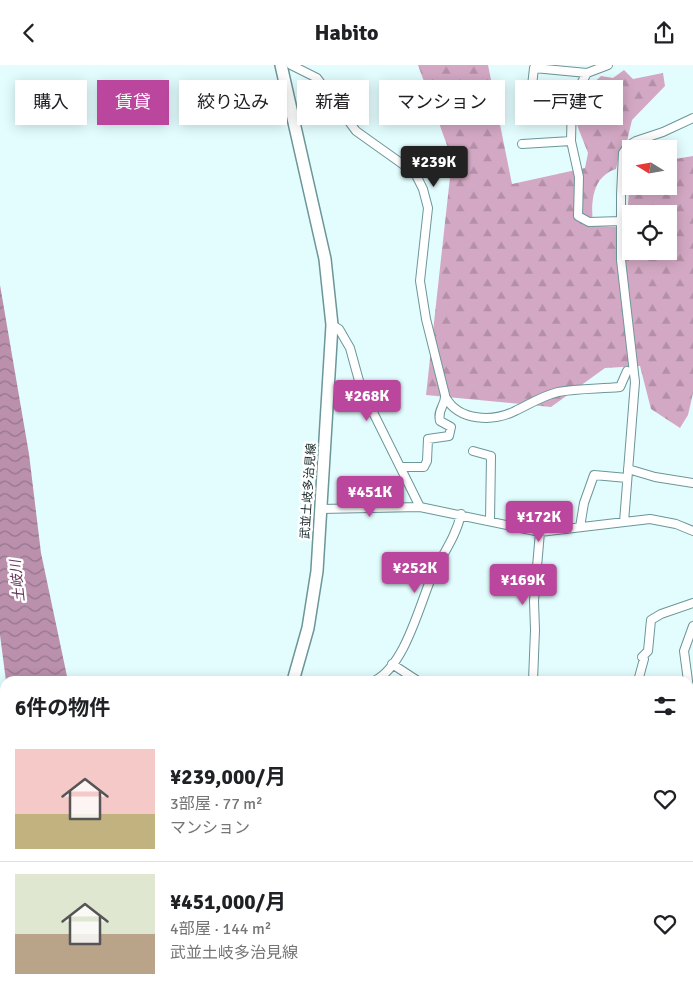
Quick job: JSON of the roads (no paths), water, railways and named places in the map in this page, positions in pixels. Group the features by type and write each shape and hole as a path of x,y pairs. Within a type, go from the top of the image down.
{"main road":[{"name":"武並土岐多治見線","path":"281,65 326,259 332,325 314,600 294,676"}],"street":[{"path":"291,65 317,78 356,131 415,173 423,189 428,207 420,281 426,319 446,399 451,408 461,414 481,417 498,416 515,411 538,398 559,392 620,387 627,371"},
{"path":"533,80 534,68 587,73 608,65"},
{"path":"587,73 572,100 571,141 579,177 578,216 589,222 621,221"},
{"path":"624,522 635,382 620,260 622,163 628,146 693,118"},
{"path":"522,144 571,141"},
{"path":"332,325 339,329 350,348 361,388 402,467 420,507"},
{"path":"402,467 424,467 428,461 428,439 451,434 451,427 441,424 438,413 446,399"},
{"path":"473,451 491,456 490,521"},
{"path":"628,469 655,477 693,483"},
{"path":"580,527 584,503 594,475 627,478"},
{"path":"321,509 420,507 461,514 540,532 650,519 676,524 693,531"},
{"path":"382,676 388,672 416,623 431,579 458,530 461,514"},
{"path":"533,676 536,629 534,601 540,532"},
{"path":"639,676 644,659 642,657 648,651 651,620 660,614 693,603"},
{"path":"687,676 684,651 690,645 693,626"},
{"path":"392,664 410,676"}],"water":[{"name":"土岐川","path":"0,285 29,454 41,553 67,676 5,676 0,635"}]}
